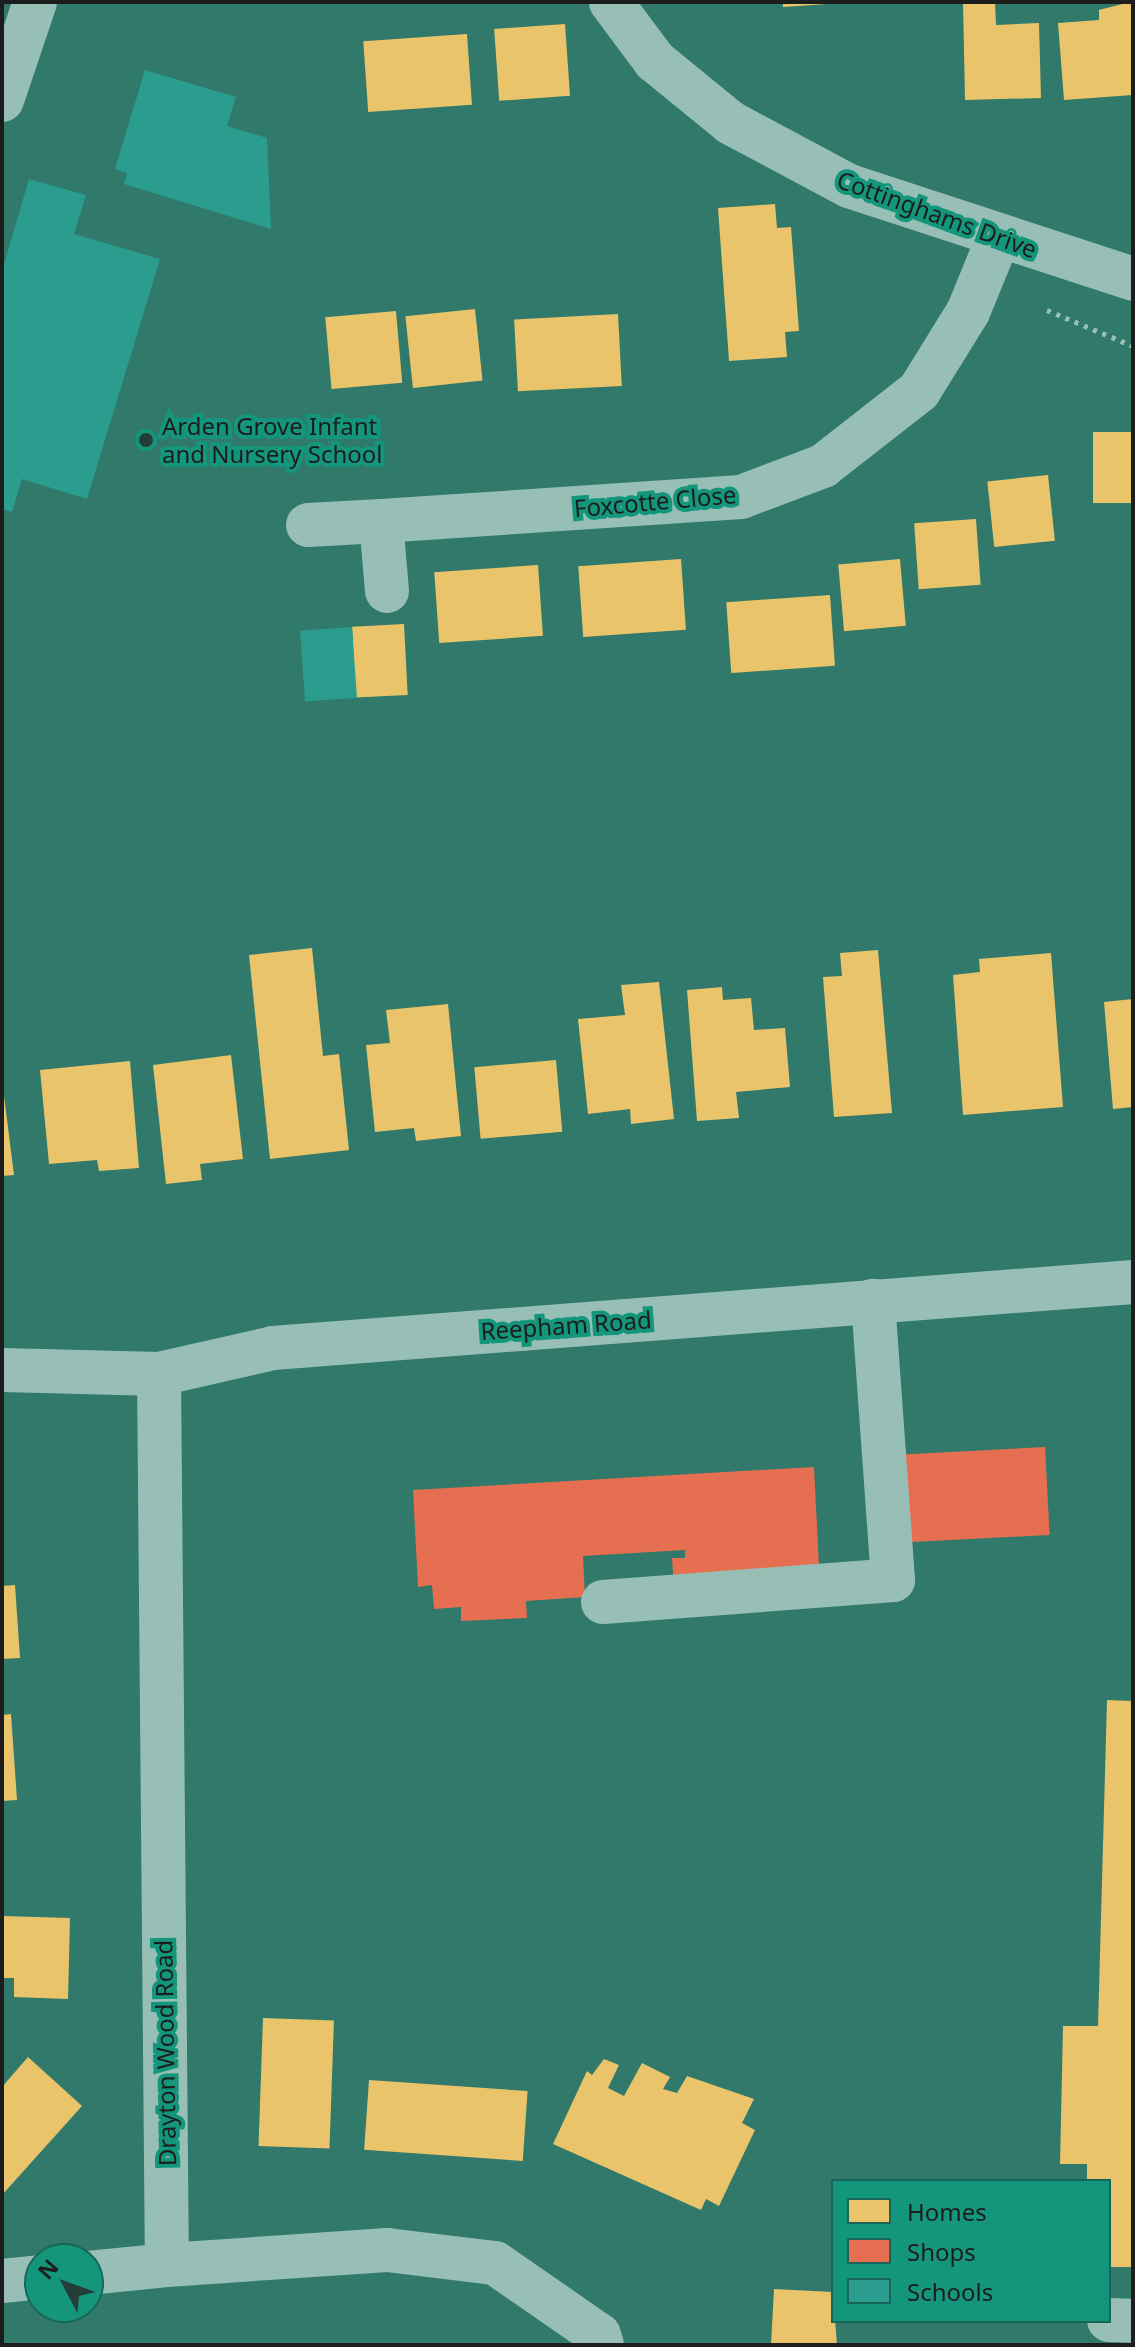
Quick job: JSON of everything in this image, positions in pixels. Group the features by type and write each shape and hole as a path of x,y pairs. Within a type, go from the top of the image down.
{"street":[{"path":"2,100 35,2"},
{"name":"Cottinghams Drive","path":"611,2 655,61 731,123 849,186 998,239 1133,279"},
{"name":"Foxcotte Close","path":"308,525 741,497 823,466 919,391 968,312 998,239"},
{"path":"381,521 387,591"},
{"name":"Reepham Road","path":"2,1370 159,1374 273,1348 1133,1282"},
{"path":"603,1602 893,1580 873,1301"},
{"name":"Drayton Wood Road","path":"159,1374 167,2265"},
{"path":"104,2271 387,2250 495,2263 599,2335 602,2345"},
{"path":"2,2281 24,2279"},
{"path":"1111,2320 1133,2321"}],"building: Homes":[{"path":"783,2 827,2 827,4 783,7"},
{"path":"963,2 995,2 996,25 1039,23 1041,98 965,100"},
{"path":"1133,2 1133,95 1064,100 1058,23 1099,20 1099,10"},
{"path":"565,24 570,96 499,101 494,29"},
{"path":"467,34 472,105 368,112 363,41"},
{"path":"775,204 777,228 791,227 799,331 785,332 787,357 729,361 718,208"},
{"path":"475,309 483,381 413,388 405,316"},
{"path":"396,311 402,383 332,389 325,317"},
{"path":"618,314 622,386 518,391 514,319"},
{"path":"1093,432 1133,432 1133,503 1093,503"},
{"path":"1048,475 1055,541 994,547 987,481"},
{"path":"976,519 981,585 919,589 914,523"},
{"path":"681,559 686,630 583,637 578,566"},
{"path":"900,559 906,626 844,631 838,564"},
{"path":"538,565 543,636 439,643 434,572"},
{"path":"830,595 835,666 731,673 726,602"},
{"path":"404,624 408,695 356,698 352,627"},
{"path":"312,948 323,1056 339,1054 349,1150 270,1159 249,955"},
{"path":"878,950 892,1113 834,1117 823,977 842,976 840,953"},
{"path":"1051,953 1063,1107 963,1115 953,975 980,972 979,959"},
{"path":"659,982 674,1119 631,1124 630,1109 588,1114 578,1019 625,1015 621,985"},
{"path":"722,987 723,1000 751,998 754,1030 785,1028 790,1087 736,1092 739,1118 697,1121 687,990"},
{"path":"1133,999 1133,1107 1113,1109 1104,1002"},
{"path":"448,1004 461,1136 416,1141 414,1128 375,1132 366,1045 390,1043 386,1010"},
{"path":"231,1055 243,1159 200,1164 202,1180 166,1184 153,1065"},
{"path":"556,1060 562,1132 481,1139 474,1067"},
{"path":"130,1061 139,1168 99,1171 97,1160 49,1164 40,1070"},
{"path":"2,1080 14,1175 2,1176"},
{"path":"15,1585 20,1658 2,1659 2,1586"},
{"path":"1107,1700 1133,1701 1133,2267 1111,2267 1111,2179 1087,2179 1087,2164 1060,2164 1063,2026 1098,2026"},
{"path":"11,1714 17,1800 2,1801 2,1715"},
{"path":"2,1916 70,1918 68,1999 14,1997 14,1978 2,1978"},
{"path":"263,2018 334,2020 329,2148 259,2146"},
{"path":"28,2057 82,2106 2,2195 2,2087"},
{"path":"604,2059 619,2065 608,2088 624,2096 642,2063 670,2077 663,2089 677,2093 687,2076 754,2099 742,2123 755,2130 719,2206 706,2199 701,2210 553,2144 587,2071 592,2075"},
{"path":"369,2080 528,2091 523,2161 364,2150"},
{"path":"774,2289 831,2292 831,2323 835,2323 837,2345 771,2345"}],"building: Shops":[{"path":"1045,1447 1050,1535 907,1542 902,1454"},
{"path":"814,1467 819,1566 674,1589 672,1558 685,1558 685,1550 583,1556 585,1597 526,1601 527,1618 461,1621 461,1607 434,1609 432,1585 418,1587 413,1490"}],"building: Schools":[{"path":"145,70 236,97 227,126 267,138 271,229 124,184 127,173 115,169"},
{"path":"29,179 86,195 74,234 160,259 87,499 22,479 12,512 2,509 2,271"},
{"path":"352,627 357,698 305,701 300,631"}],"place":[{"name":"Arden Grove Infant and Nursery School","path":"146,440"}]}
